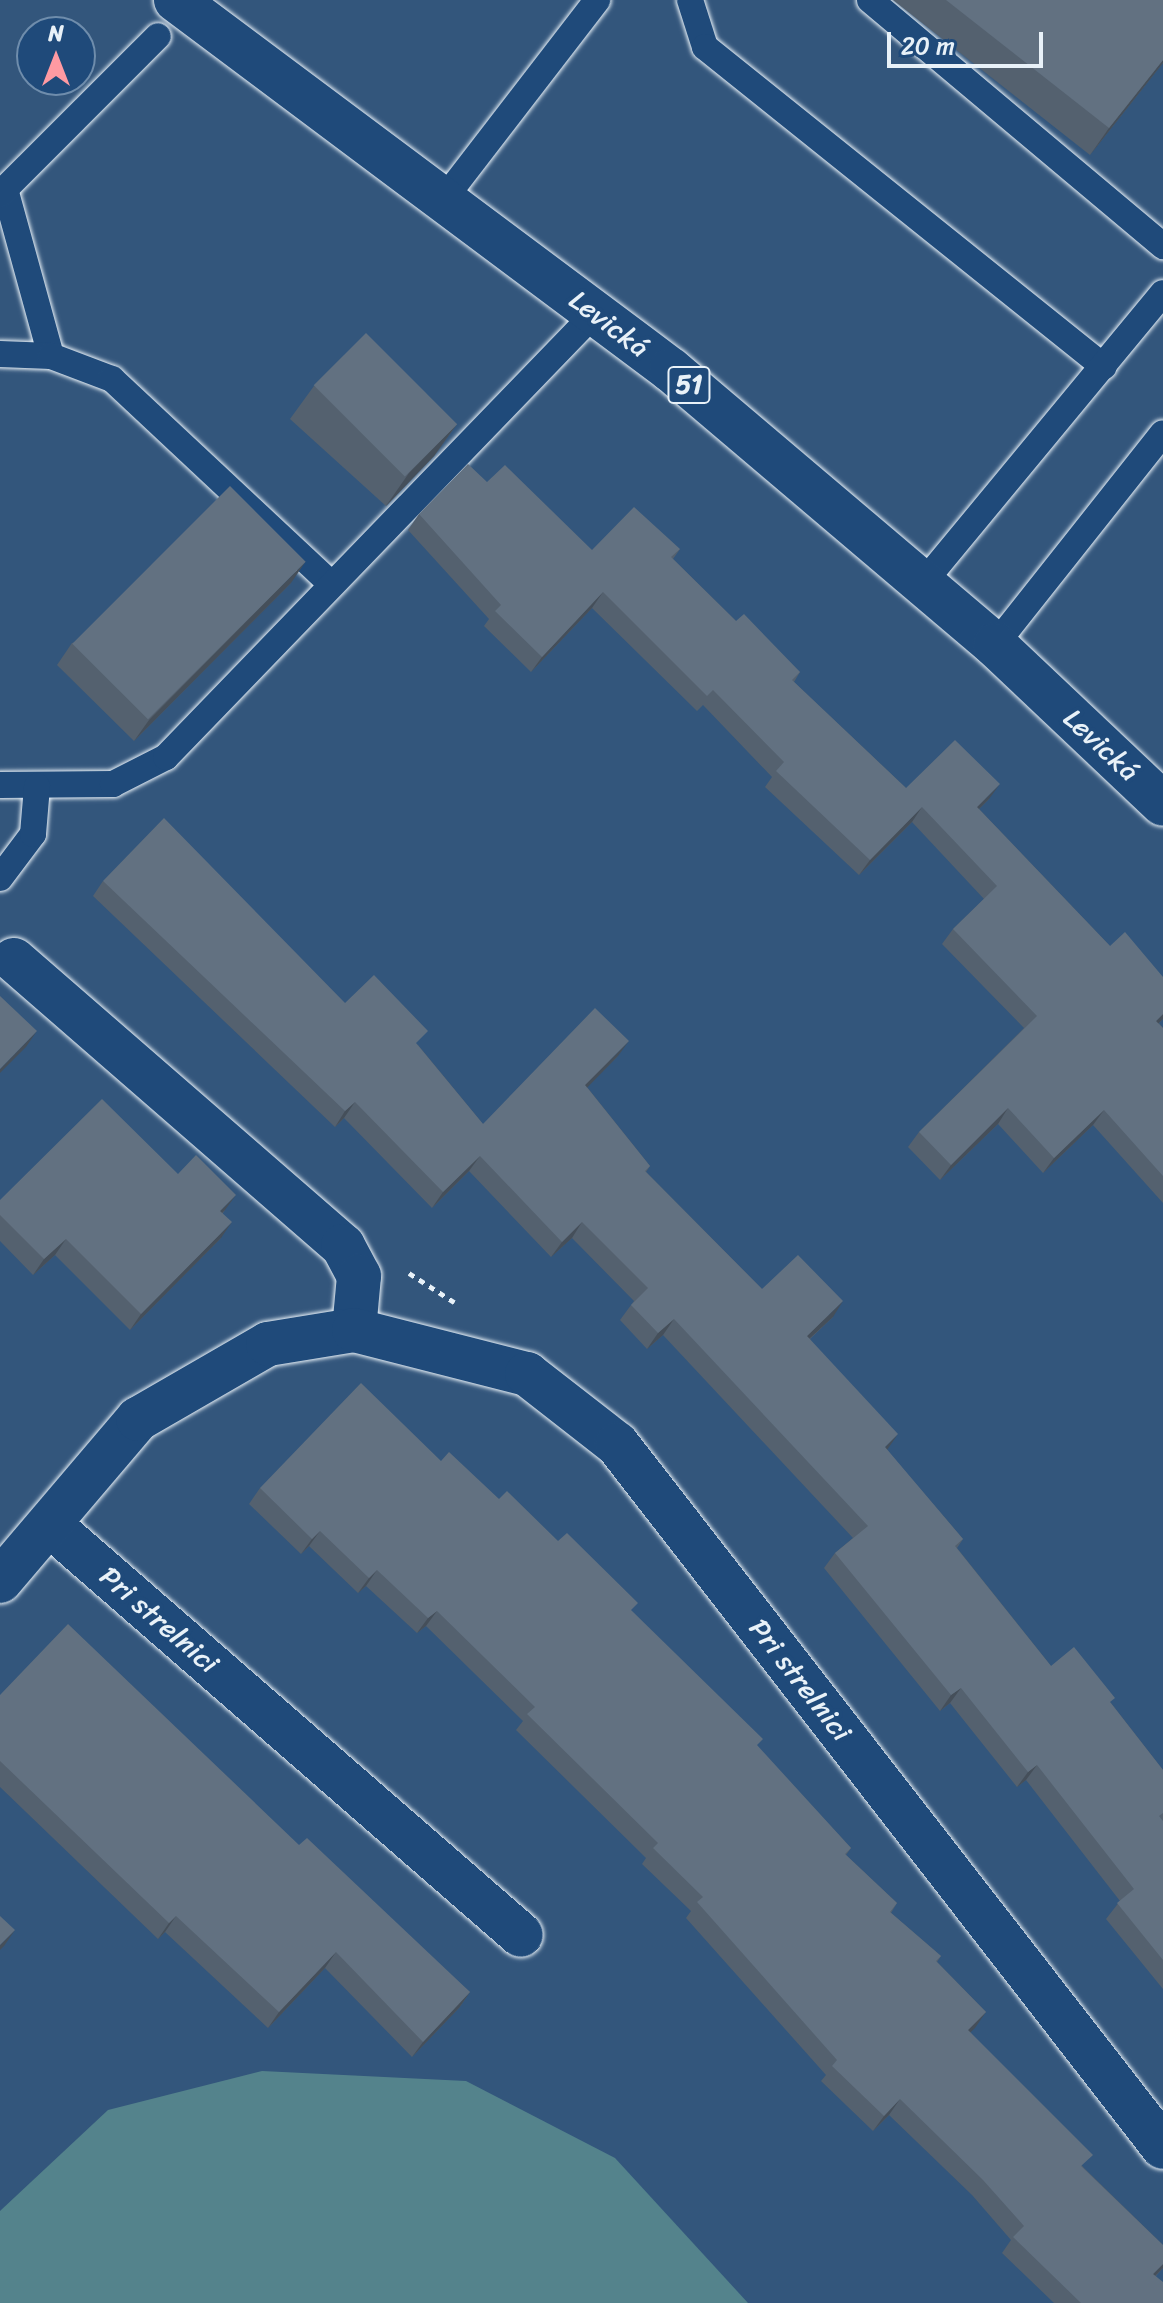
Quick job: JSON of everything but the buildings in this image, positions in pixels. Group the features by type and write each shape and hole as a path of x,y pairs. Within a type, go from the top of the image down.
{"street":[{"name":"Levická","path":"167,18 444,199 595,313 995,645 1163,804"},
{"path":"7,952 343,1246 359,1276 354,1330"},
{"name":"Pri strelnici","path":"0,1581 138,1419 268,1344 354,1330 527,1374 617,1444 1163,2147"},
{"name":"Pri strelnici","path":"50,1525 521,1935"}],"lane":[{"path":"690,0 705,47 1104,367"},
{"path":"870,0 1163,246"},
{"path":"444,199 591,2"},
{"path":"51,356 2,191 167,18"},
{"path":"923,583 1163,293"},
{"path":"0,785 113,784 166,757 595,313"},
{"path":"0,354 51,356 112,379 331,584"},
{"path":"995,645 1163,433"},
{"path":"0,878 33,834 37,786"}],"green space":[{"path":"262,2071 466,2081 615,2158 748,2303 0,2303 0,2211 108,2110"}]}
